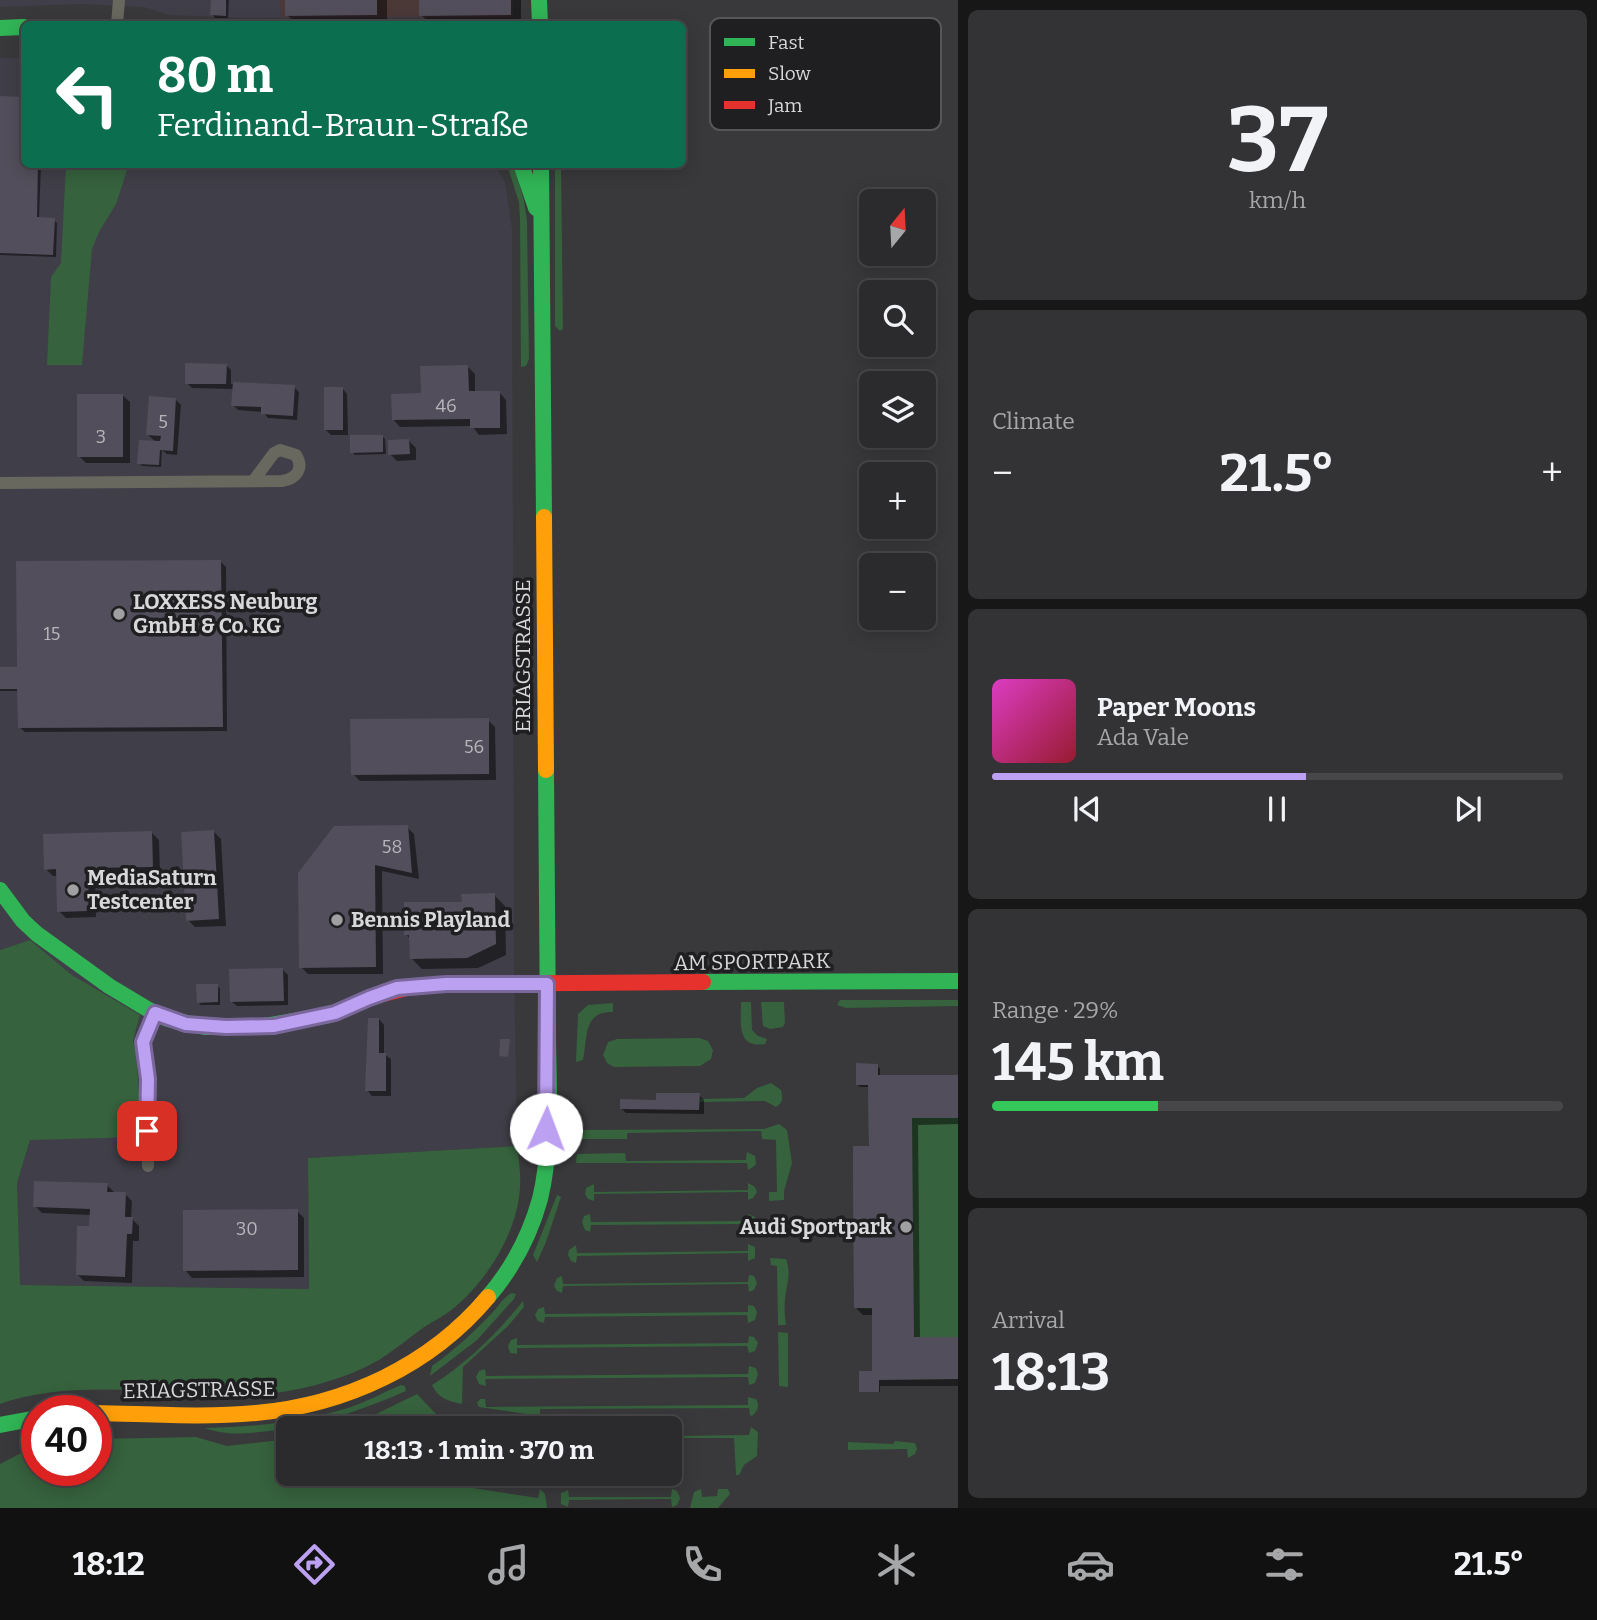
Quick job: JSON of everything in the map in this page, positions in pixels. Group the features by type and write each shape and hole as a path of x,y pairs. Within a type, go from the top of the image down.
{"street":[{"path":"117,21 119,0"},
{"path":"539,0 540,21"},
{"path":"0,28 21,27"},
{"path":"522,168 541,224"},
{"name":"ERIAGSTRASSE","path":"112,1413 240,1414 303,1407 361,1390 410,1365 466,1323 488,1300 521,1249 533,1220 539,1199 546,1146 541,168"},
{"path":"0,483 254,480"},
{"name":"AM SPORTPARK","path":"0,890 23,922 37,934 155,1013 186,1024 274,1026 335,1013 397,988 446,984 958,981"},
{"path":"148,1166 148,1079 143,1042 155,1013"},
{"path":"0,1425 21,1421"},
{"path":"0,1438 21,1426"}],"shaded area":[{"path":"0,0 513,0 513,17 241,18 169,15 144,7 82,4 0,7"},
{"path":"280,0 512,0 512,17 281,17"},
{"path":"0,58 21,58 21,168 497,168 505,182 512,229 517,1146 308,1158 309,1289 19,1285 17,1183 30,1139 139,1137 140,1104 133,1041 140,1016 72,975 30,940 0,950"}],"green space":[{"path":"66,168 127,168 116,204 92,249 82,365 47,365 51,277 61,263"},
{"path":"508,168 515,168 527,221 529,359 526,366 521,367 520,220 519,202"},
{"path":"555,168 561,168 563,329 560,331 555,326"},
{"path":"30,940 72,975 140,1015 133,1041 140,1104 140,1137 30,1140 17,1183 20,1285 309,1289 308,1158 517,1146 520,1178 518,1205 499,1254 479,1283 455,1307 372,1364 342,1377 274,1393 62,1391 21,1395 21,1398 0,1404 0,950"},
{"path":"840,1000 958,1000 958,1006 846,1008 837,1005"},
{"path":"741,1002 751,1002 752,1030 767,1039 765,1044 749,1042 745,1038 741,1025"},
{"path":"761,1002 784,1002 783,1027 770,1029 763,1026"},
{"path":"613,1003 613,1012 603,1013 591,1021 583,1060 576,1062 578,1014 588,1005"},
{"path":"699,1038 708,1041 713,1050 711,1059 700,1066 614,1067 607,1063 603,1055 608,1042 617,1039"},
{"name":"Audi Sportpark","path":"868,1075 958,1075 958,1379 872,1380 872,1309 854,1308 853,1146 869,1146"},
{"path":"771,1083 782,1093 781,1102 776,1107 765,1101 699,1102 700,1099 744,1098 757,1088"},
{"path":"779,1124 787,1130 792,1163 784,1200 769,1201 769,1192 777,1192 776,1140 762,1139 761,1131 627,1133 627,1139 575,1139 575,1130 764,1129"},
{"path":"747,1152 755,1156 756,1164 748,1170 747,1163 576,1163 577,1154 625,1153 626,1161 746,1160"},
{"path":"748,1183 755,1187 757,1192 748,1200 748,1192 594,1194 594,1201 588,1199 585,1194 586,1188 594,1184 594,1192 748,1190"},
{"path":"557,1195 561,1197 537,1262 533,1255"},
{"path":"590,1214 591,1222 748,1221 748,1214 755,1217 755,1227 748,1231 748,1224 591,1225 590,1232 585,1230 582,1222 584,1216"},
{"path":"748,1244 755,1247 755,1258 748,1261 748,1253 577,1256 576,1263 571,1261 568,1255 569,1250 576,1245 577,1253 748,1251"},
{"path":"770,1258 786,1259 788,1265 786,1325 778,1325 777,1266 771,1265"},
{"path":"749,1275 754,1276 757,1283 754,1290 749,1292 748,1284 563,1286 562,1293 554,1286 557,1278 562,1276 563,1284 748,1282"},
{"path":"512,1293 516,1294 514,1299 477,1340 430,1376 432,1366 471,1334"},
{"path":"523,1301 524,1307 508,1326 463,1367 462,1404 441,1396 432,1385 481,1347"},
{"path":"748,1305 754,1306 757,1312 755,1320 748,1323 747,1315 545,1317 544,1323 538,1321 535,1315 538,1309 544,1307 545,1314 748,1312"},
{"path":"778,1332 788,1333 788,1387 779,1386"},
{"path":"749,1336 754,1337 758,1343 755,1351 749,1353 747,1346 517,1348 517,1354 510,1353 508,1346 511,1340 517,1338 517,1345 748,1343"},
{"path":"749,1366 756,1368 758,1374 755,1383 749,1385 748,1377 485,1379 486,1386 479,1384 476,1377 479,1371 485,1369 486,1376 748,1374"},
{"path":"401,1385 405,1386 406,1391 352,1412 339,1416 315,1416 351,1407"},
{"path":"417,1394 436,1414 447,1416 387,1416 372,1416"},
{"path":"748,1397 756,1399 757,1410 752,1416 749,1408 540,1409 540,1416 479,1407 477,1403 480,1399 485,1399 486,1407 748,1405"},
{"path":"276,1423 276,1430 239,1433 205,1428"},
{"path":"751,1427 758,1432 757,1456 744,1465 739,1475 736,1475 734,1438 682,1438 682,1436 749,1435"},
{"path":"196,1437 227,1446 276,1440 276,1486 460,1486 538,1498 540,1489 545,1494 547,1508 0,1508 0,1464 21,1453 21,1486 112,1486 112,1439"},
{"path":"895,1441 915,1443 915,1454 908,1458 907,1449 848,1450 848,1442 893,1444"},
{"path":"672,1489 677,1491 680,1498 677,1505 672,1507 671,1499 569,1500 568,1507 561,1504 561,1493 568,1490 569,1497 671,1497"},
{"path":"701,1489 702,1497 717,1496 718,1489 728,1489 730,1494 718,1508 690,1508 694,1492"}],"building":[{"path":"211,0 226,0 226,16 210,15"},
{"path":"285,0 377,0 377,15 285,16"},
{"path":"419,0 511,0 511,15 419,16"},
{"path":"0,96 21,97 21,168 38,168 37,217 55,218 53,255 0,253"},
{"path":"185,363 227,364 226,384 185,384"},
{"path":"468,365 469,391 500,391 500,428 470,428 470,419 392,420 391,394 421,393 420,366"},
{"path":"233,382 295,385 293,416 261,414 261,407 231,406"},
{"path":"324,387 343,387 343,430 324,430"},
{"path":"77,394 123,394 123,457 77,457"},
{"path":"149,396 176,398 173,451 160,450 159,465 137,464 139,440 160,441 161,436 146,435"},
{"path":"350,435 383,435 383,452 350,453"},
{"path":"409,439 410,454 388,455 388,440"},
{"name":"LOXXESS Neuburg GmbH & Co. KG","path":"221,560 223,727 18,728 17,689 0,689 0,667 17,667 16,561"},
{"path":"489,718 489,774 351,775 350,719"},
{"name":"Bennis Playland","path":"408,825 412,873 375,865 376,967 299,968 298,873 334,826"},
{"path":"214,830 219,919 186,921 181,832"},
{"name":"MediaSaturn Testcenter","path":"152,831 153,867 88,868 89,911 57,912 56,869 44,870 43,834"},
{"path":"495,893 496,944 467,958 410,959 409,935 404,935 404,902 462,902 461,894"},
{"path":"283,968 284,1001 230,1002 229,969"},
{"path":"196,984 218,984 218,1002 197,1003"},
{"path":"368,1018 379,1018 379,1053 386,1053 386,1091 365,1091"},
{"path":"500,1039 510,1039 508,1057 499,1056"},
{"name":"Audi Sportpark","path":"856,1063 878,1064 878,1075 958,1075 958,1118 912,1118 914,1337 958,1337 958,1379 879,1380 879,1392 859,1392 859,1371 872,1371 872,1308 854,1308 853,1146 869,1146 868,1085 856,1085"},
{"path":"656,1093 700,1093 699,1110 620,1109 620,1099 656,1100"},
{"path":"34,1181 108,1183 107,1192 126,1192 125,1217 133,1217 132,1234 127,1234 125,1277 76,1275 77,1226 89,1226 90,1209 33,1207"},
{"path":"298,1209 298,1270 183,1271 183,1210"}],"traffic: fast":[{"path":"539,0 540,21"},
{"path":"0,28 21,27"},
{"path":"522,168 536,208"},
{"path":"541,168 544,517"},
{"path":"488,1297 512,1263 531,1226 540,1199 547,1158 549,1093 546,770"},
{"path":"0,890 23,921 37,934 109,986 168,1019 205,1027 259,1027 329,1015 371,997"},
{"path":"703,982 958,981"},
{"path":"0,1425 21,1421"}],"traffic: slow":[{"path":"544,517 546,770"},
{"path":"112,1413 256,1413 322,1401 384,1378 413,1362 440,1343 488,1297"}],"traffic: jam":[{"path":"371,997 407,988 446,984 703,982"}],"place":[{"name":"LOXXESS Neuburg GmbH & Co. KG","path":"119,614"},
{"name":"MediaSaturn Testcenter","path":"73,890"},
{"name":"Bennis Playland","path":"337,920"},
{"name":"Audi Sportpark","path":"906,1227"}],"route":[{"path":"147,1131 148,1079 143,1042 155,1013 186,1024 274,1026 335,1013 397,988 446,984 547,984 546,1129"}]}
